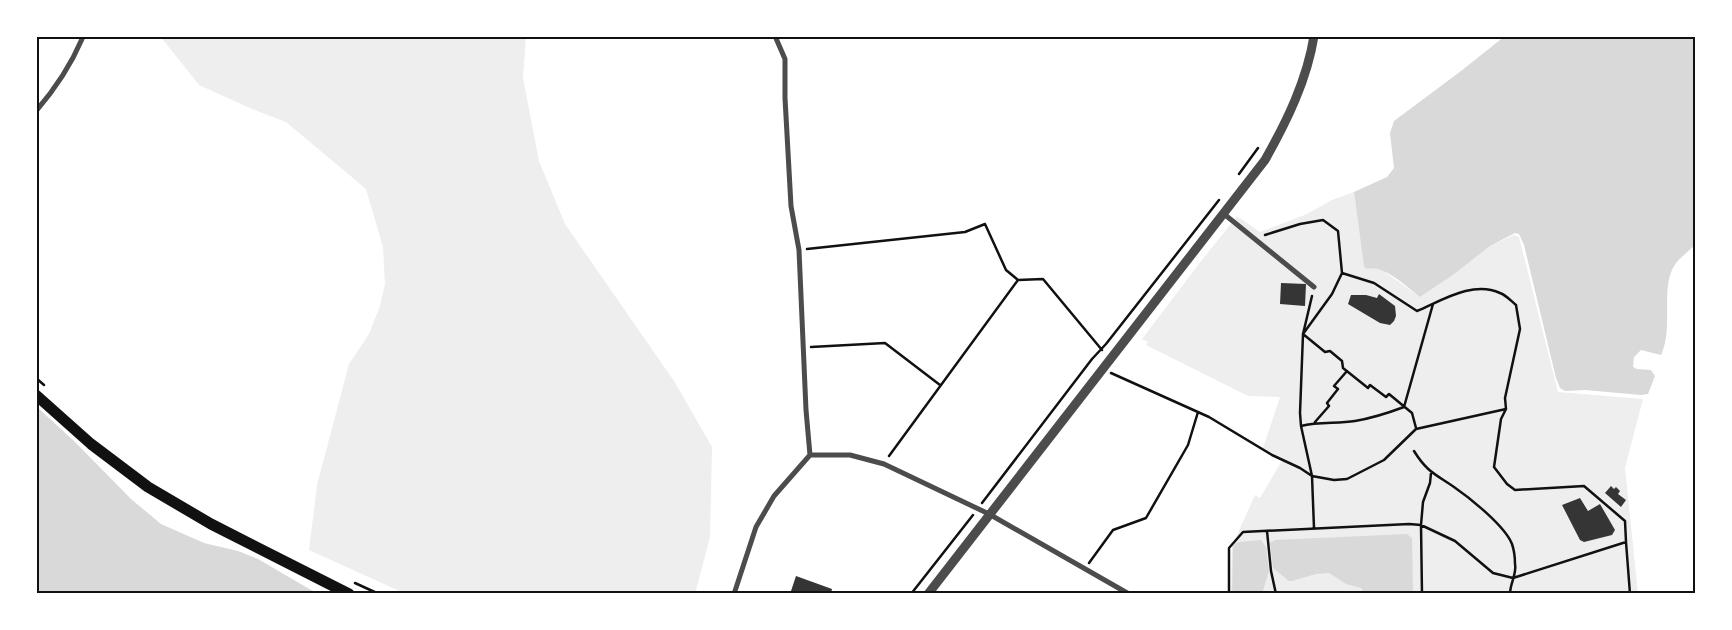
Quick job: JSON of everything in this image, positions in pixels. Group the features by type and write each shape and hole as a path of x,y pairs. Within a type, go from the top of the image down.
{"main road":[{"path":"36,395 91,444 148,487 212,524 349,594"}],"street":[{"path":"734,594 756,527 774,496 810,455 799,250 791,206 785,98 785,59 775,36"},
{"path":"928,594 1265,160 1285,125 1302,85 1314,36"},
{"path":"36,111 55,88 72,62 82,39"},
{"path":"1224,214 1314,287"},
{"path":"810,455 850,455 884,464 989,514 1129,594"}],"path":[{"path":"1235,179 1261,144"},
{"path":"911,594 1086,367 1224,194"},
{"path":"1253,239 1300,224 1323,220 1338,231 1342,273 1332,294 1303,334"},
{"path":"799,250 964,232 985,224 1006,270 1018,280 1043,279 1110,359"},
{"path":"1342,273 1374,283 1417,311 1465,291 1484,288 1501,293 1516,305 1520,329 1505,398 1506,409 1501,419 1494,466 1506,484 1515,490 1584,486 1625,522 1630,594"},
{"path":"884,464 940,384 1018,280"},
{"path":"1314,287 1303,334 1300,413 1312,476 1314,528"},
{"path":"1404,407 1433,304"},
{"path":"1303,334 1325,352 1330,351 1342,361 1343,368 1368,388 1370,385 1386,397 1389,394 1412,413 1416,428"},
{"path":"803,347 885,342 940,384"},
{"path":"1103,369 1209,417 1272,455 1300,468 1312,476 1334,480 1347,479 1384,460 1416,428 1506,409"},
{"path":"1314,423 1329,406 1327,403 1338,389 1334,386 1347,371"},
{"path":"36,378 50,390"},
{"path":"1301,426 1314,423 1354,421 1381,416 1404,407"},
{"path":"1085,568 1112,530 1146,518 1188,445 1198,412"},
{"path":"1414,451 1431,473 1455,488 1489,515 1512,544 1516,566 1510,594"},
{"path":"1422,594 1420,526 1423,502 1430,483 1431,473"},
{"path":"1229,594 1230,544 1243,532 1409,524 1420,526 1455,541 1493,573 1513,578 1626,542"},
{"path":"1267,531 1271,571 1276,594"},
{"path":"354,582 379,594"}],"shaded area":[{"path":"160,36 526,36 523,78 539,161 565,224 674,381 712,447 710,537 695,594 406,594 309,550 317,485 349,364 369,334 380,306 385,284 383,247 366,189 286,122 199,85"},
{"path":"1505,36 1696,36 1696,244 1676,263 1670,276 1667,297 1667,333 1661,355 1641,350 1634,357 1633,367 1651,370 1655,376 1648,394 1585,390 1565,391 1560,388 1524,245 1519,234 1515,233 1490,246 1453,275 1420,297 1402,282 1387,273 1364,267 1354,192 1387,177 1394,168 1390,133 1394,121"},
{"path":"1354,192 1364,267 1382,270 1420,297 1453,275 1490,246 1514,235 1519,237 1558,392 1643,399 1625,468 1638,594 1231,594 1232,546 1255,495 1260,498 1283,459 1263,448 1280,397 1248,396 1146,345 1148,342 1142,339 1237,216 1260,232 1307,214 1332,200"},
{"path":"36,406 75,442 131,499 161,524 204,543 238,551 258,559 318,594 36,594"},
{"path":"1407,534 1412,538 1413,594 1365,594 1361,588 1346,584 1329,573 1316,574 1289,581 1273,568 1270,543 1275,540"},
{"path":"1261,540 1266,547 1269,571 1262,594 1232,594 1233,547 1236,543 1240,542"}],"building":[{"path":"1281,283 1306,284 1305,306 1280,304"},
{"path":"1379,294 1395,306 1396,316 1390,325 1380,323 1348,304 1351,295 1366,295 1377,298"},
{"path":"1611,486 1614,489 1616,487 1620,491 1618,494 1626,500 1621,507 1605,493"},
{"path":"1580,498 1588,511 1600,504 1615,530 1612,535 1584,542 1580,540 1562,505"},
{"path":"796,576 832,589 831,594 790,594"}]}
